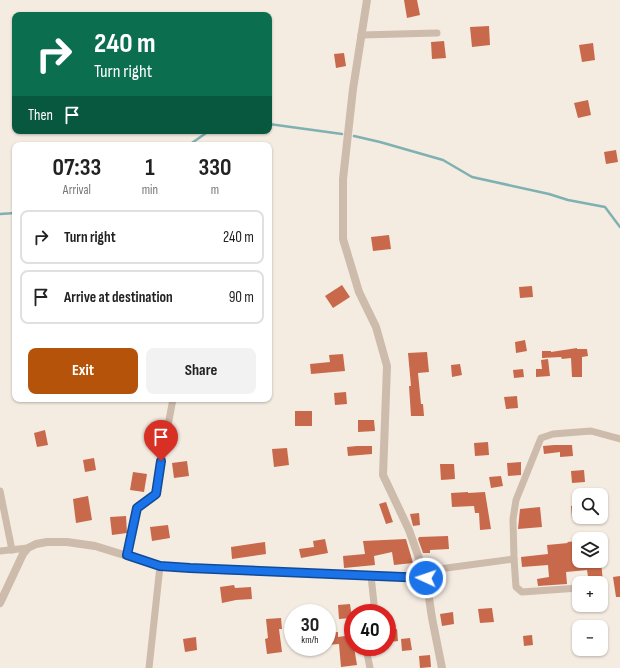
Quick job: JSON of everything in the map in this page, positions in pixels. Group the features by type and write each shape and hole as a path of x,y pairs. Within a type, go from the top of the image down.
{"street":[{"path":"367,0 353,89 343,179 343,239 359,292 376,327 387,366 383,475 409,530 425,575 442,668"},
{"path":"361,35 437,33"},
{"path":"127,555 137,508 156,494 172,402"},
{"path":"572,588 522,592 516,587 514,559 514,511 516,500 541,438 553,434 591,430 620,439"},
{"path":"0,491 12,550"},
{"path":"0,551 28,548 36,544 48,542 67,542 95,546 160,566 371,576 425,575 514,559"},
{"path":"0,603 23,554 28,548"},
{"path":"149,668 160,566"},
{"path":"371,576 374,604"},
{"path":"368,656 370,668"}],"building":[{"path":"404,0 417,0 420,15 407,18"},
{"path":"489,26 490,45 472,47 470,27"},
{"path":"444,41 446,58 432,59 431,42"},
{"path":"593,43 595,60 582,62 579,45"},
{"path":"344,53 346,66 336,68 334,54"},
{"path":"588,100 591,115 578,118 574,103"},
{"path":"616,150 618,162 606,164 604,152"},
{"path":"389,235 391,249 373,251 371,237"},
{"path":"342,285 350,297 333,308 325,296"},
{"path":"532,286 533,297 520,298 519,287"},
{"path":"525,340 527,351 516,353 515,342"},
{"path":"577,348 587,349 588,356 582,357 582,377 572,377 571,358 542,358 542,351 551,352"},
{"path":"427,352 429,372 418,373 421,404 423,404 424,416 411,416 409,386 411,386 408,353"},
{"path":"343,354 345,371 311,374 310,364 330,362 329,355"},
{"path":"548,359 550,376 536,377 536,369 542,369 541,360"},
{"path":"460,364 462,375 452,377 451,365"},
{"path":"523,369 524,377 514,378 513,370"},
{"path":"346,392 347,404 335,405 334,393"},
{"path":"517,396 518,408 506,409 504,397"},
{"path":"295,411 312,411 312,426 295,426"},
{"path":"358,420 374,420 375,431 358,432"},
{"path":"45,430 48,445 37,447 34,433"},
{"path":"488,442 489,455 475,456 474,443"},
{"path":"572,445 573,456 560,457 560,452 544,454 543,446"},
{"path":"372,446 372,454 348,456 347,447"},
{"path":"287,448 289,465 274,467 272,449"},
{"path":"94,458 96,470 85,472 83,460"},
{"path":"187,461 189,476 174,478 172,463"},
{"path":"521,462 521,475 508,476 507,463"},
{"path":"440,464 454,464 455,479 441,480"},
{"path":"584,470 585,482 572,483 571,471"},
{"path":"133,472 147,474 144,492 130,490"},
{"path":"501,476 503,486 491,488 489,477"},
{"path":"485,492 491,529 480,530 479,513 475,513 474,506 452,507 451,493"},
{"path":"88,496 92,520 76,523 73,499"},
{"path":"386,502 393,522 386,524 379,504"},
{"path":"540,507 542,527 518,529 520,509"},
{"path":"419,513 420,525 413,526 410,514"},
{"path":"126,516 127,533 112,535 110,517"},
{"path":"168,525 170,538 152,541 150,527"},
{"path":"448,536 449,549 430,550 430,553 423,553 418,539 419,537"},
{"path":"325,539 328,553 301,558 299,549 314,547 313,541"},
{"path":"406,539 413,563 394,565 392,552 374,556 375,565 344,568 343,556 365,554 363,541"},
{"path":"265,542 266,554 232,559 231,547"},
{"path":"567,542 572,542 572,568 602,568 602,576 588,576 587,570 566,572 567,584 538,586 537,579 549,577 548,565 522,567 521,557 548,554 547,545 568,543"},
{"path":"620,576 620,597 616,597 613,577"},
{"path":"234,585 235,588 251,587 252,599 222,603 220,587"},
{"path":"344,604 344,619 339,619 338,605"},
{"path":"492,608 494,622 480,623 478,609"},
{"path":"453,612 454,624 442,626 440,614"},
{"path":"281,618 282,629 279,629 282,652 267,654 265,639 268,638 266,619"},
{"path":"396,629 398,641 396,641"},
{"path":"336,632 338,632 338,637 344,636 344,656 356,656 357,665 341,667 339,644 336,644"},
{"path":"532,635 533,645 524,646 523,636"},
{"path":"196,637 197,650 185,652 183,639"},
{"path":"410,638 412,650 402,651 401,639"},
{"path":"430,655 431,667 420,668 419,656"}],"waterway":[{"path":"272,124 342,134"},
{"path":"193,142 205,134"},
{"path":"354,136 443,160 472,177 549,194 568,200 605,207 620,227"},
{"path":"0,214 12,213"}],"route":[{"path":"161,461 156,494 137,508 127,555 160,566 220,570 426,578"}]}
